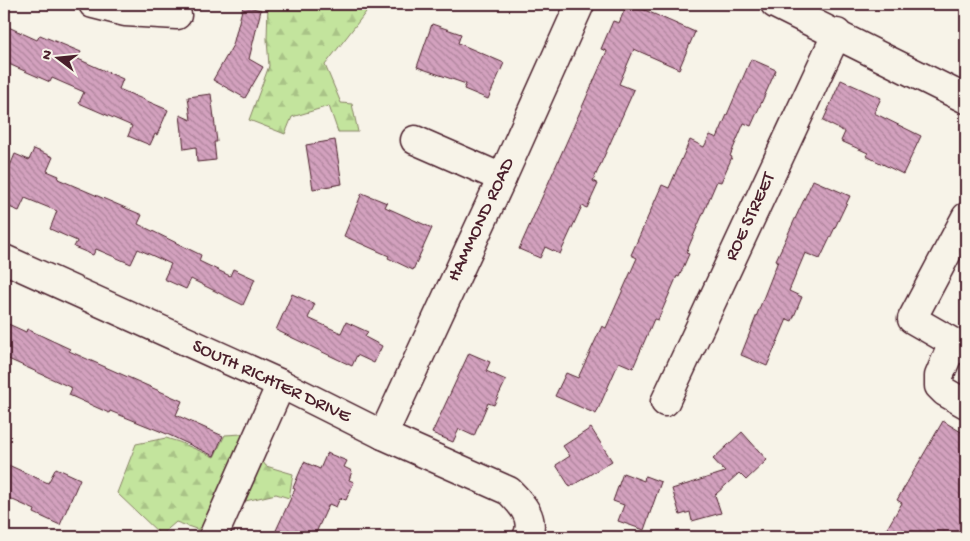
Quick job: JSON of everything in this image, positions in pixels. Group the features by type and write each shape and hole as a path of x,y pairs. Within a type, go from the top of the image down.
{"street":[{"path":"93,4 125,12 177,15"},
{"name":"HAMMOND ROAD","path":"383,435 580,4"},
{"path":"775,4 966,99"},
{"name":"ROE STREET","path":"665,402 836,33"},
{"path":"415,140 502,178"},
{"path":"966,217 912,320 960,346 939,376 939,386 944,392 966,404"},
{"name":"SOUTH RICHTER DRIVE","path":"4,260 281,384 383,435 509,492 522,504 528,527"},
{"path":"213,537 281,384"}],"green space":[{"path":"268,4 394,4 366,12 325,65 341,103 352,104 358,132 338,132 329,106 292,117 285,134 249,120 269,66 267,39"},
{"path":"242,434 266,466 293,474 289,498 276,494 241,502 219,537 176,522 161,535 117,493 136,444 166,438 214,457 225,435"}],"building":[{"path":"627,4 631,4 695,32 679,69 634,49 619,84 634,90 593,181 598,184 587,208 582,206 560,254 545,247 540,258 519,249 607,51 601,49 613,21 619,23"},
{"path":"243,6 261,10 249,59 263,67 245,98 213,80 233,45"},
{"path":"432,24 461,34 458,43 504,63 488,99 464,89 466,84 417,67"},
{"path":"4,25 37,40 40,35 81,52 78,59 123,79 119,89 168,110 157,135 155,134 150,145 128,136 132,126 79,103 84,92 52,78 50,82 4,62"},
{"path":"751,59 776,70 751,126 744,123 721,182 717,181 686,253 689,254 679,277 677,276 658,320 654,319 633,368 619,362 596,414 555,396 566,373 578,378 602,326 606,328 637,258 631,255 662,185 669,188 690,140 704,147 710,135 717,138"},
{"path":"841,80 881,98 874,113 921,136 903,174 866,156 868,153 841,141 845,132 823,121"},
{"path":"211,94 217,142 214,142 216,160 197,162 196,147 184,149 180,115 191,120 188,97"},
{"path":"335,140 342,184 313,189 306,145"},
{"path":"34,149 53,157 47,171 59,176 58,179 142,215 138,224 201,255 199,261 230,276 233,269 255,279 243,305 191,279 186,289 164,279 171,264 138,249 131,264 96,249 93,255 74,247 77,241 50,229 57,211 25,198 19,211 4,205 4,180 15,154 29,160"},
{"path":"813,180 850,196 820,259 805,253 789,291 802,297 792,321 787,319 767,366 741,355 778,261 776,260"},
{"path":"362,193 387,203 385,207 432,228 413,270 388,258 389,256 344,236"},
{"path":"292,294 315,304 308,318 341,333 346,322 368,332 365,337 382,346 374,363 357,355 352,366 276,330"},
{"path":"4,322 26,332 27,329 70,349 69,351 182,401 176,415 223,436 214,456 167,434 110,411 109,413 69,395 72,388 4,357"},
{"path":"469,353 490,362 486,371 506,380 494,405 488,403 474,436 459,429 453,442 432,433"},
{"path":"943,421 966,435 966,537 882,537 902,503 897,500"},
{"path":"591,428 612,461 570,487 556,465 570,456 563,446"},
{"path":"742,432 767,460 746,480 739,473 715,495 721,513 692,521 690,512 680,515 672,489 725,472 713,459"},
{"path":"327,453 347,461 344,467 352,471 349,480 354,482 346,500 340,498 336,507 329,504 314,537 273,537 295,489 293,488 304,462 320,469"},
{"path":"4,463 48,483 56,468 80,479 60,525 34,513 35,510 4,496"},
{"path":"623,473 644,481 645,476 661,482 644,530 618,521 624,505 613,501"}]}
